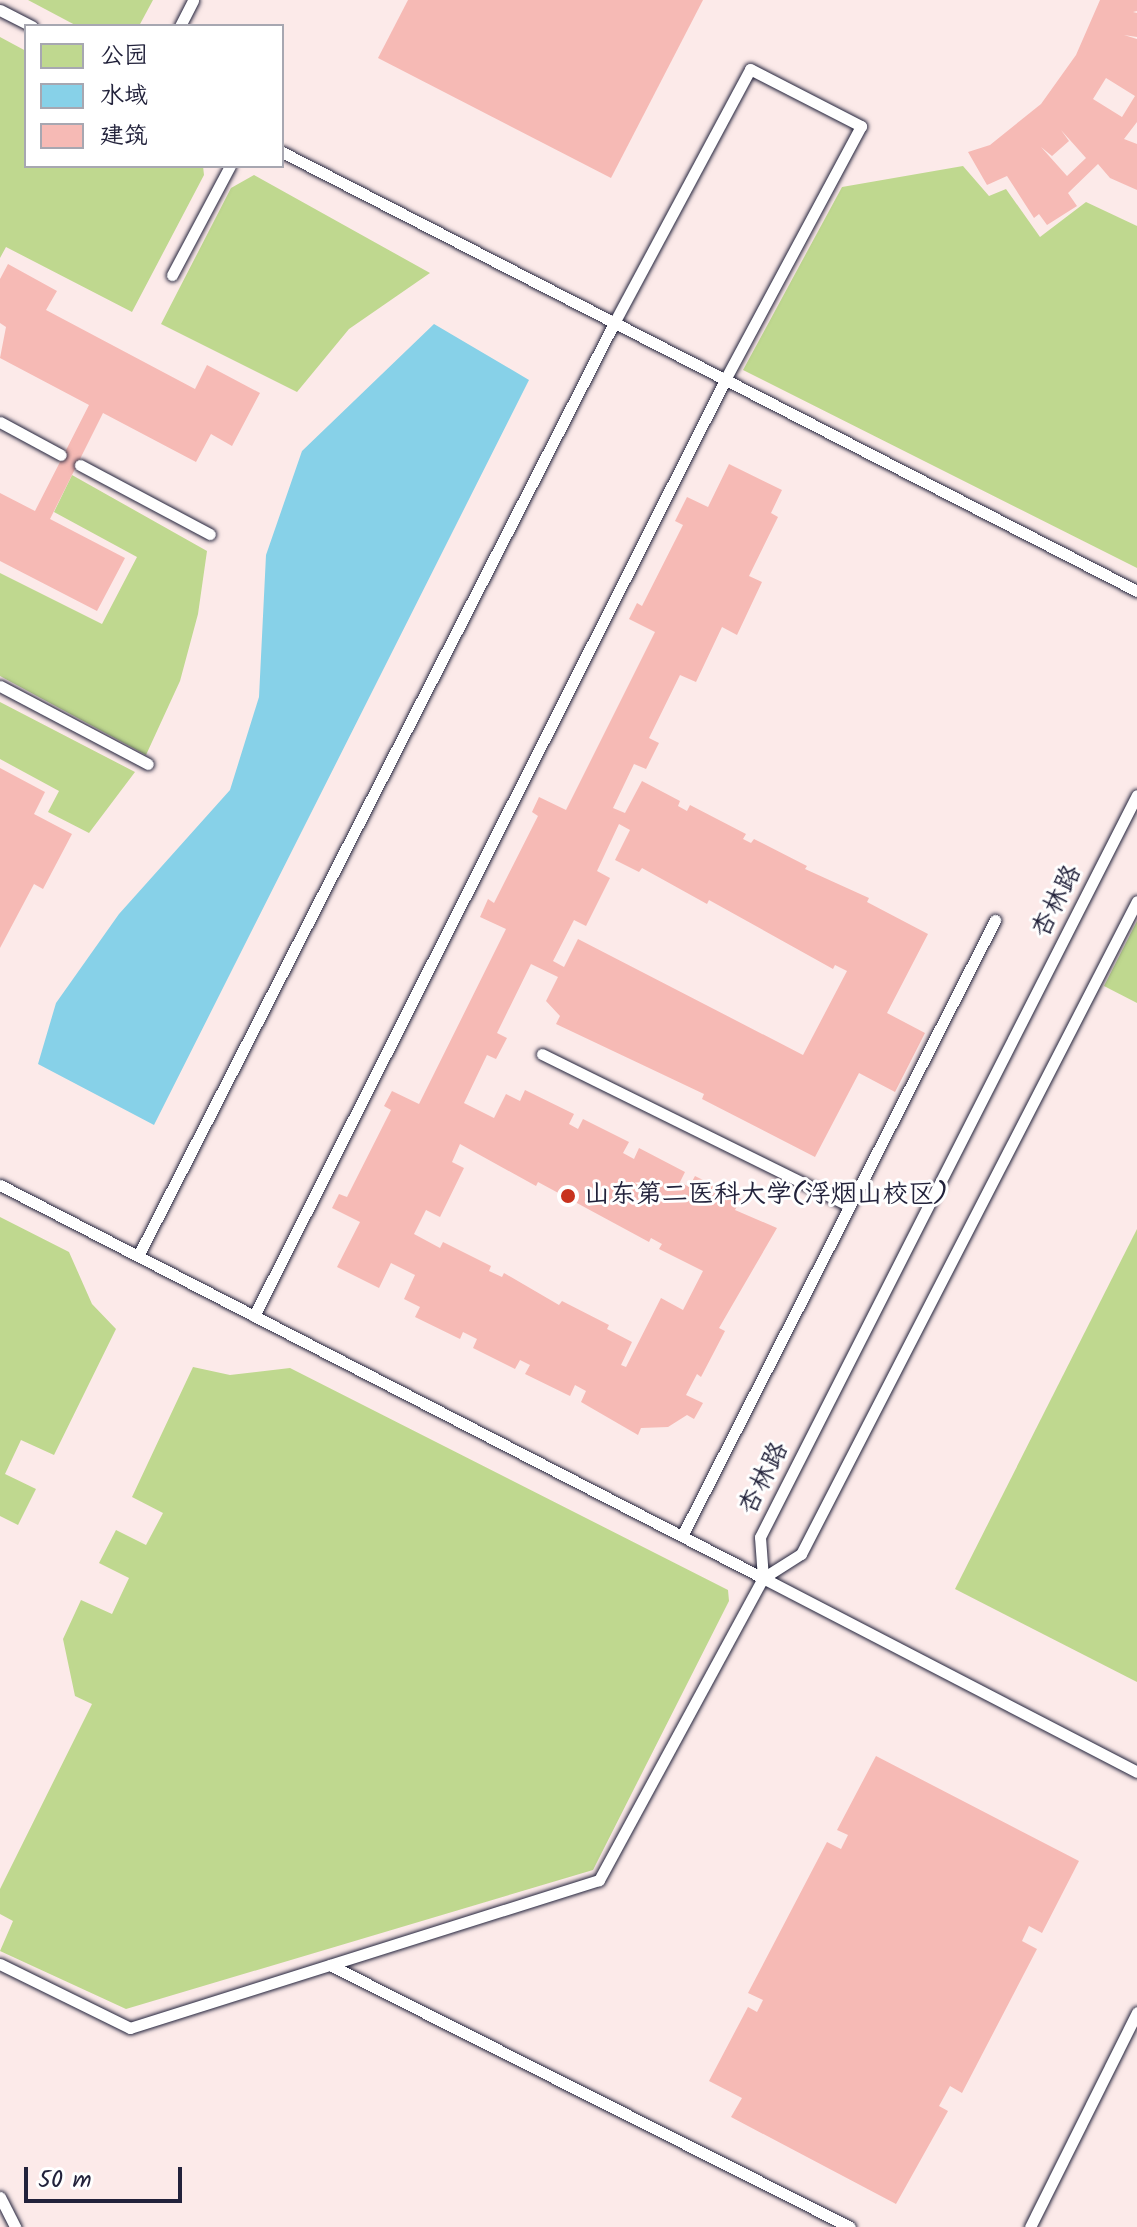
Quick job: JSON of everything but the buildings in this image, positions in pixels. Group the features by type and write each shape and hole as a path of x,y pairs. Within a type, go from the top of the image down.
{"lane":[{"path":"181,24 193,0"},
{"path":"0,10 28,24"},
{"path":"138,1256 614,323 750,69 861,126 725,380 254,1316"},
{"path":"284,153 1137,591"},
{"path":"172,275 229,168"},
{"path":"0,422 61,455"},
{"path":"80,465 210,534"},
{"path":"0,686 148,764"},
{"name":"杏林路","path":"763,1578 760,1537 1137,795"},
{"path":"0,1964 130,2028 599,1880 763,1578 801,1554 1137,901"},
{"path":"682,1536 995,920"},
{"path":"542,1054 849,1206"},
{"path":"0,1185 1137,1772"},
{"path":"330,1965 850,2227"},
{"path":"1030,2227 1137,2012"},
{"path":"0,2197 15,2227"}],"shaded area":[{"name":"山东第二医科大学(浮烟山校区)","path":"0,0 1137,0 1137,2227 0,2227"}],"green space":[{"path":"28,0 153,0 140,24 73,24"},
{"path":"0,37 24,50 24,168 203,168 204,175 132,312 6,247 0,258"},
{"path":"963,166 989,196 1006,189 1040,237 1086,202 1137,226 1137,568 743,370 842,187"},
{"path":"254,175 430,273 349,329 297,392 161,324 231,188"},
{"path":"72,475 207,551 198,614 180,681 146,755 0,676 0,573 102,624 137,557 54,512"},
{"path":"0,702 135,772 89,833 48,812 59,791 0,759"},
{"path":"1137,921 1137,1003 1104,986"},
{"path":"0,1217 69,1252 92,1304 116,1329 54,1455 21,1440 5,1474 36,1489 18,1525 0,1516"},
{"path":"1137,1229 1137,1682 955,1589"},
{"path":"193,1367 230,1375 290,1368 728,1590 729,1601 593,1870 126,2009 0,1951 13,1921 0,1914 0,1889 92,1704 75,1696 63,1639 81,1600 112,1614 129,1578 99,1563 116,1530 146,1545 163,1513 132,1497"}],"water":[{"path":"434,324 529,380 154,1125 38,1064 56,1003 119,914 230,790 259,697 266,555 302,451"}],"place":[{"name":"山东第二医科大学(浮烟山校区)","path":"568,1196"}]}
